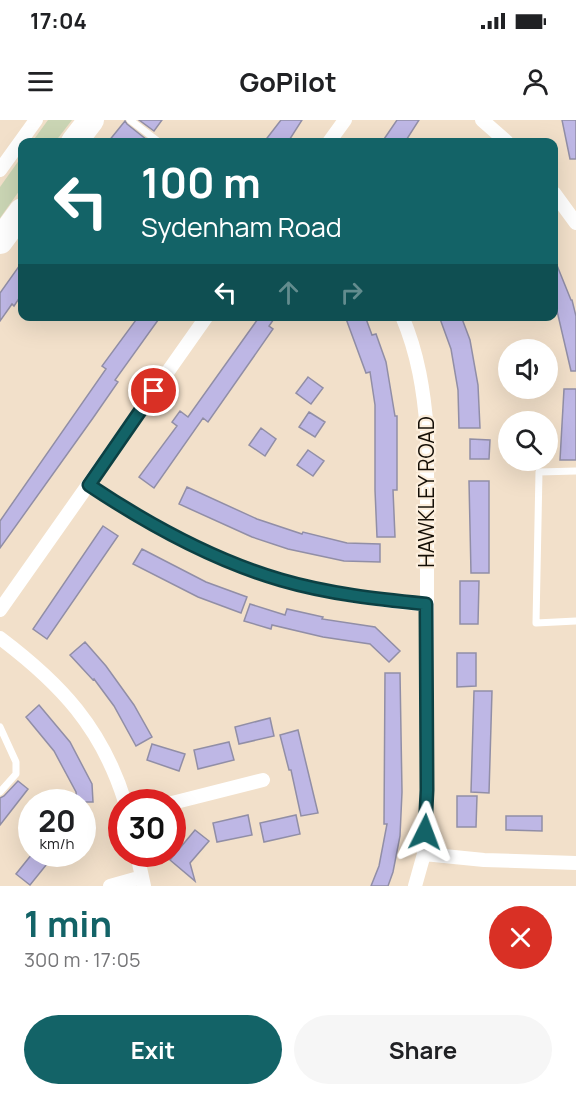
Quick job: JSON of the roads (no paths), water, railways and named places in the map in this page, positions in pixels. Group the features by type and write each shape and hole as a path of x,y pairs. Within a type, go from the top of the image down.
{"highway":[{"path":"77,138 91,120"},
{"path":"0,241 18,216"}],"street":[{"path":"332,138 345,120"},
{"path":"482,120 502,138"},
{"path":"20,138 30,122"},
{"path":"0,170 18,141"},
{"path":"558,198 576,223"},
{"path":"0,610 204,321"},
{"name":"HAWKLEY ROAD","path":"404,321 418,361 424,391 427,432 427,790 424,854 415,886"},
{"path":"89,485 165,532 244,567 317,589 359,597 426,604"},
{"path":"0,638 35,665 69,698 100,742 120,789"},
{"path":"186,799 263,780"},
{"path":"424,854 496,861 576,863"},
{"path":"110,886 143,882 140,867"}],"lane":[{"path":"130,120 154,138"},
{"path":"576,471 538,472 536,623 576,621"},
{"path":"0,727 16,762 16,774 0,792"}]}
